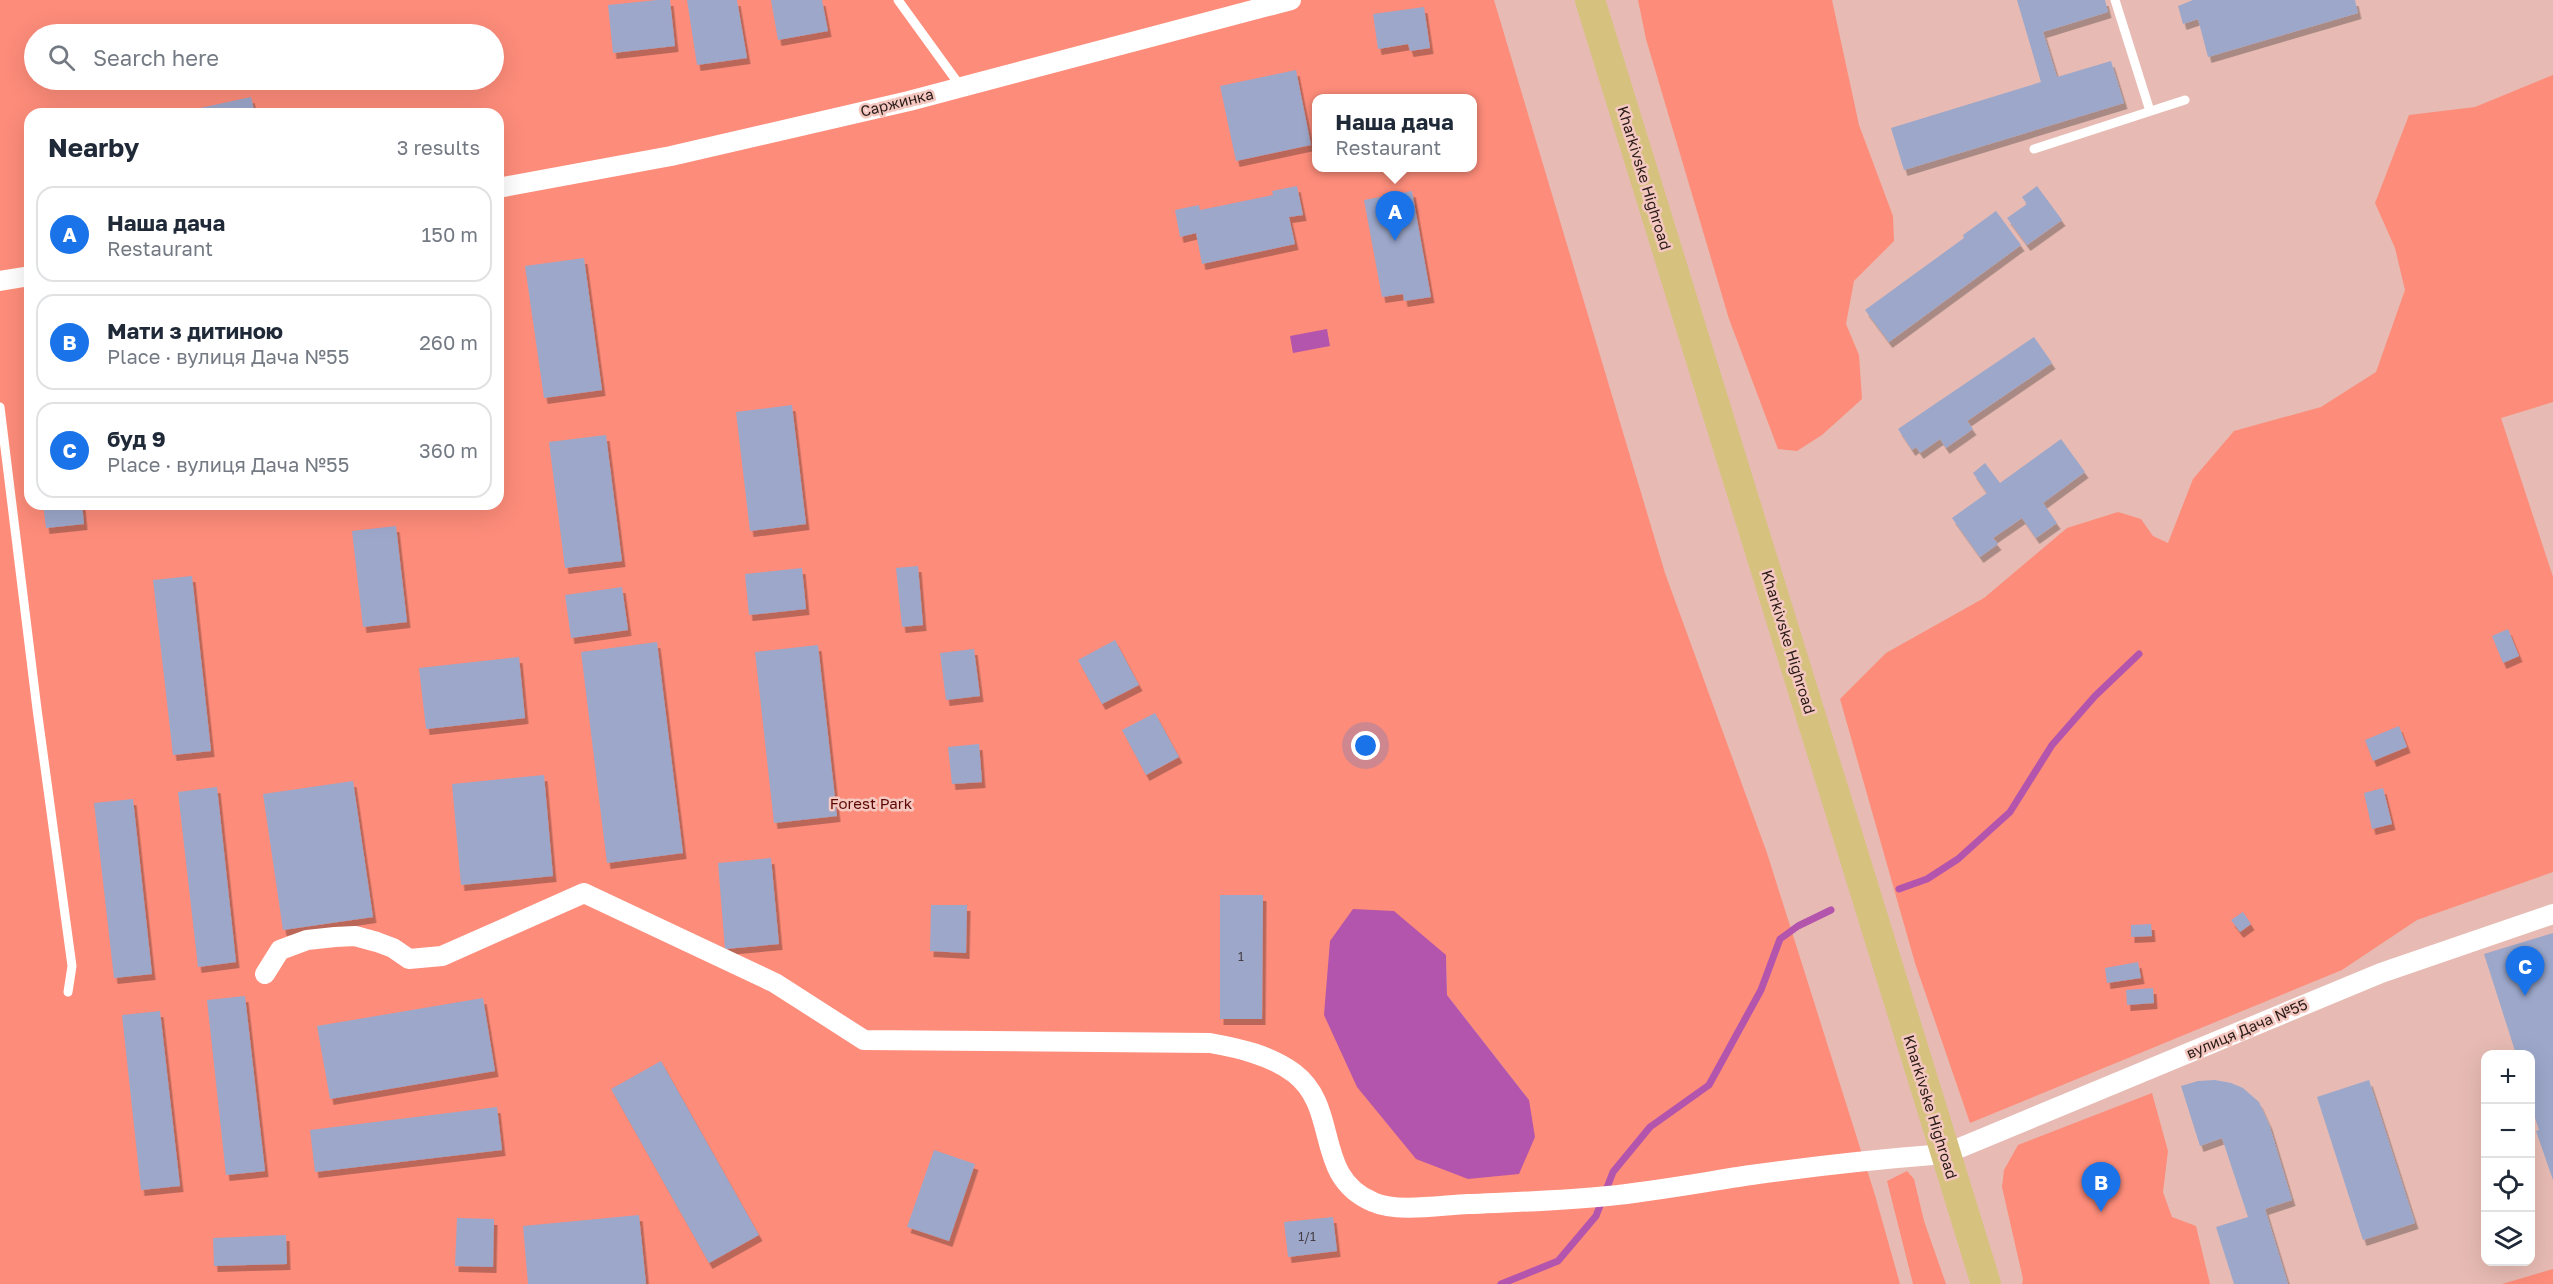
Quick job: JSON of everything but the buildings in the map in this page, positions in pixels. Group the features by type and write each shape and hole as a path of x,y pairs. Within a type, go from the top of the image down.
{"main road":[{"name":"Kharkivske Highroad","path":"1590,0 1986,1284"}],"street":[{"name":"Саржинка","path":"504,187 671,156 961,87 1291,0"},
{"path":"0,281 24,277"},
{"name":"вулиця Дача №55","path":"265,974 280,950 307,940 335,937 355,936 376,942 393,948 409,959 442,956 584,893 775,983 864,1040 1210,1043 1240,1049 1269,1059 1295,1074 1310,1090 1324,1118 1330,1151 1340,1177 1360,1196 1377,1204 1405,1207 1558,1201 1869,1160 1945,1154 2381,973 2553,914"}],"lane":[{"path":"898,0 961,87"},
{"path":"2115,0 2150,111"},
{"path":"2034,149 2185,100"},
{"path":"0,407 37,709 72,966 68,992"}],"green space":[{"name":"Forest Park","path":"0,0 1494,0 1665,573 1767,853 1875,1195 1900,1284 0,1284","holes":["1330,941 1446,955 1447,995 1529,1100"]},
{"path":"1638,0 1832,0 1859,125 1893,216 1894,241 1854,281 1846,324 1859,355 1862,399 1822,435 1797,451 1778,449 1729,319 1646,39"},
{"path":"2553,75 2553,402 2501,418 2553,577 2553,872 2417,920 2342,970 1970,1123 1915,963 1840,699 1886,653 1984,598 2067,528 2118,512 2141,519 2153,536 2168,543 2193,479 2234,431 2321,407 2376,372 2405,290 2395,248 2375,203 2409,115 2475,107"},
{"path":"2152,1093 2168,1151 2163,1192 2172,1217 2196,1226 2210,1284 2022,1284 2023,1279 2002,1187 2004,1170 2018,1145"},
{"path":"1907,1171 1914,1179 1924,1221 1946,1284 1913,1284 1887,1181"},
{"path":"2553,1269 2553,1284 2502,1284"}],"shaded area":[{"path":"1327,329 1330,346 1293,353 1290,336"},
{"path":"1353,909 1394,911 1446,955 1447,995 1529,1100 1535,1137 1519,1174 1468,1179 1416,1159 1357,1087 1324,1015 1330,941"}],"waterway":[{"path":"1899,889 1927,879 1958,859 2010,812 2052,745 2095,696 2139,654"},
{"path":"1501,1284 1558,1261 1596,1216 1613,1172 1650,1127 1709,1085 1761,990 1780,939 1798,926 1831,910"}],"place":[{"name":"Наша дача","path":"1395,241"},
{"name":"буд 9","path":"2525,996"},
{"name":"Мати з дитиною","path":"2101,1212"}]}
